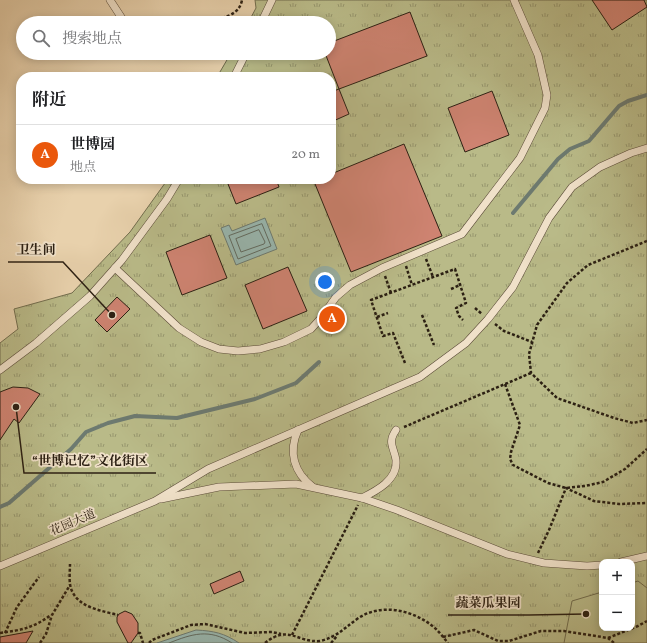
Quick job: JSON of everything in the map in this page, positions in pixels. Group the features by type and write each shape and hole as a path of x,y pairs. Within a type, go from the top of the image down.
{"lane":[{"path":"110,0 120,16"},
{"path":"264,16 272,0"},
{"path":"115,268 179,328 201,342 219,349 238,352 260,349 284,342 310,329 321,318 336,297 350,285 382,268 462,234 520,158 545,108 547,95 538,55 514,0"},
{"path":"236,72 242,60"},
{"path":"155,501 208,468 420,377 466,344 513,287 549,218 572,188 600,167 631,152 647,148"},
{"path":"0,370 36,343 90,296 115,268 167,199 176,184"},
{"path":"298,430 293,444 294,459 299,473 315,488"},
{"path":"362,498 379,489 390,478 396,461 391,437 396,430"},
{"path":"155,501 219,487 296,484 362,498 397,510 507,554 544,563 587,566 599,564"},
{"name":"花园大道","path":"0,566 155,501"},
{"path":"634,559 647,556"}],"path":[{"path":"227,16 237,11 242,0"},
{"path":"647,241 588,265 567,283 537,325 529,354 531,373 557,398 632,423 647,420"},
{"path":"423,251 433,277"},
{"path":"403,259 412,285"},
{"path":"382,268 391,292"},
{"path":"405,363 393,333 383,336 371,300 455,269 466,303 456,308 459,316 463,320"},
{"path":"450,288 460,285"},
{"path":"475,308 504,331 532,342"},
{"path":"377,317 388,313"},
{"path":"422,316 434,345"},
{"path":"396,430 531,373"},
{"path":"505,384 520,424 511,452 510,459 513,465 548,483 566,488 594,500 619,504 647,503"},
{"path":"566,488 603,482 625,468 647,449"},
{"path":"535,561 550,530 566,488"},
{"path":"292,635 362,498"},
{"path":"70,564 70,584 73,593 90,607 118,615"},
{"path":"4,633 17,607 39,577"},
{"path":"40,643 46,634 52,615 70,584"},
{"path":"331,643 357,618 372,611 390,610 408,612 425,621 437,629 448,643"},
{"path":"0,634 23,630 42,622 52,615"},
{"path":"443,637 474,630 498,641 509,641 541,632 564,632 608,638 647,621"},
{"path":"149,643 152,640 191,625 205,624 245,632 272,632 292,635 307,641 329,639 339,634"},
{"path":"138,633 140,633 143,643"},
{"path":"265,643 271,638 284,634"},
{"path":"608,638 614,643"}],"green space":[{"path":"255,0 647,0 647,643 0,643 0,343 18,329 14,309 72,293 130,232 164,184 336,184 336,72 220,72 227,60 336,60 336,16 252,16 256,8"},
{"path":"638,581 647,588 647,643 564,643 572,601 599,593 599,631 635,631 635,582"}],"water":[{"path":"265,218 277,249 236,265 221,228 229,225 232,231"},
{"path":"196,630 219,633 239,643 157,643"}],"building":[{"path":"592,0 644,0 647,7 612,30"},
{"path":"410,12 427,56 339,89 336,81 336,72 332,72 328,60 336,60 336,40"},
{"path":"339,89 349,114 336,120 336,90"},
{"path":"492,91 509,135 465,152 448,108"},
{"path":"404,144 442,236 351,272 315,184 336,184 336,172"},
{"path":"228,184 278,184 279,187 236,204"},
{"path":"210,235 227,278 182,295 166,252"},
{"path":"288,267 307,311 263,329 245,285"},
{"path":"117,297 130,309 107,332 95,320"},
{"path":"13,387 28,388 40,394 19,423 14,419 0,440 0,392"},
{"path":"240,571 244,581 214,594 210,584"},
{"path":"125,611 132,614 138,623 138,633 131,643 128,643 117,622 117,617 119,614"},
{"path":"33,631 26,643 0,643 0,637"}],"waterway":[{"path":"513,213 558,159 570,149 589,141 619,106 628,101 647,95"},
{"path":"0,507 9,503 71,449 86,432 108,423 135,416 177,418 255,399 296,383 319,362"}],"place":[{"name":"卫生间","path":"112,315"},
{"name":"世博园","path":"332,319"},
{"name":"“世博记忆”文化街区","path":"16,407"},
{"name":"蔬菜瓜果园","path":"586,614"}]}
